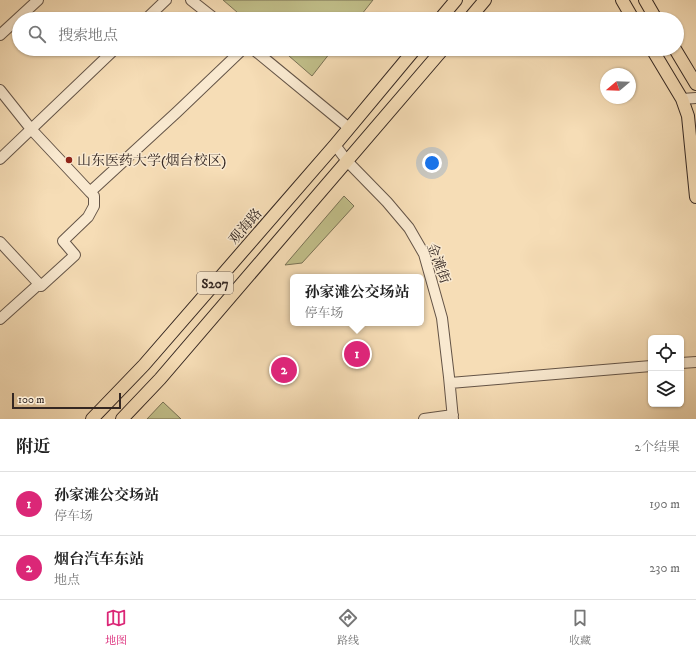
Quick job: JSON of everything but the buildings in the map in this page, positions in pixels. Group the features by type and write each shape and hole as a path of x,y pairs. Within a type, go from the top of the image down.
{"main road":[{"path":"446,12 456,0"},
{"path":"475,12 485,0"},
{"path":"622,0 629,12"},
{"path":"644,0 652,12"},
{"name":"观海路","path":"92,419 144,365 335,146 409,56"},
{"name":"S207","path":"122,419 160,379 437,56"},
{"path":"656,56 692,115 696,198"},
{"path":"679,56 696,84"}],"street":[{"path":"25,12 38,0"},
{"path":"153,12 166,0"},
{"path":"191,0 206,12"},
{"path":"0,35 12,24"},
{"path":"0,159 108,56"},
{"path":"90,192 236,56"},
{"path":"262,56 349,128"},
{"path":"0,90 31,129 94,196 94,206 88,217 64,241 74,255 42,286 0,242"},
{"path":"682,100 696,98"},
{"name":"金滩街","path":"335,146 410,228 424,254 442,318 453,417"},
{"path":"0,319 39,284"},
{"path":"684,364 696,362"},
{"path":"450,383 648,366"},
{"path":"424,419 453,417"}],"shaded area":[{"path":"223,0 373,0 364,12 237,12"},
{"path":"289,56 328,56 312,76"},
{"path":"344,196 354,206 302,263 285,265"},
{"path":"163,402 181,419 147,419"}],"place":[{"name":"山东医药大学(烟台校区)","path":"69,160"},
{"name":"孙家滩公交场站","path":"357,354"},
{"name":"烟台汽车东站","path":"284,370"}]}
